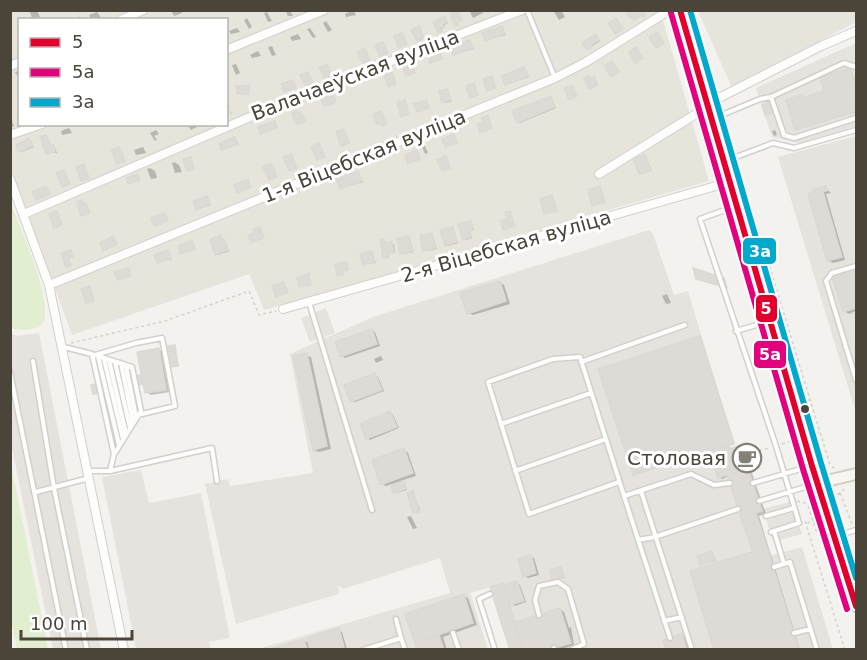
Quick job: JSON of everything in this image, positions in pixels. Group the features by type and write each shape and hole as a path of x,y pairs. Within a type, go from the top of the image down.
{"main road":[{"path":"680,10 812,466 836,536 856,606"},
{"path":"818,483 856,474"}],"street":[{"path":"125,18 143,10"},
{"path":"228,49 324,10"},
{"name":"Валачаеўская вуліца","path":"24,214 235,123 508,13 522,10"},
{"name":"1-я Віцебская вуліца","path":"49,285 555,78 670,11"},
{"path":"599,174 696,114 709,109 720,98 821,46 856,31"},
{"path":"10,135 36,126"},
{"path":"10,179 49,285 124,650"},
{"name":"2-я Віцебская вуліца","path":"283,309 730,182"}],"lane":[{"path":"527,10 555,78"},
{"path":"709,109 724,114 760,99 771,97 844,63 856,67"},
{"path":"771,97 784,135 794,138 856,118"},
{"path":"721,153 736,157 773,143 794,148 856,130"},
{"path":"737,205 700,219 785,474 799,524 773,531 784,564"},
{"path":"856,266 832,273 826,281 856,380"},
{"path":"309,302 372,510"},
{"path":"736,331 770,321"},
{"path":"581,362 685,325"},
{"path":"95,355 162,338 175,406 137,416"},
{"path":"62,346 123,364"},
{"path":"95,355 119,446"},
{"path":"95,355 114,454"},
{"path":"620,482 529,514 488,382 553,359 580,357 670,638"},
{"path":"107,359 126,434"},
{"path":"107,359 123,440"},
{"path":"33,361 54,488 87,650"},
{"path":"115,362 130,429"},
{"path":"110,471 114,454 137,416 123,364"},
{"path":"123,364 133,423"},
{"path":"10,372 66,650"},
{"path":"501,424 591,393"},
{"path":"516,471 606,439"},
{"path":"36,492 54,488 89,474 212,448 218,481"},
{"path":"753,483 812,466"},
{"path":"624,496 690,474 714,484 730,483"},
{"path":"759,501 818,483"},
{"path":"641,491 692,650"},
{"path":"638,540 655,537 738,508"},
{"path":"766,516 794,508"},
{"path":"836,536 856,531"},
{"path":"774,567 790,562 817,650"},
{"path":"539,615 535,600 539,586 558,582 568,589 584,644 571,650"},
{"path":"490,594 479,599 495,650"},
{"path":"664,621 682,617"},
{"path":"396,619 405,650"},
{"path":"794,633 811,629"},
{"path":"453,633 459,650"},
{"path":"363,650 401,638"}],"path":[{"path":"670,11 716,186"},
{"path":"694,25 720,98"},
{"path":"228,105 235,123"},
{"path":"724,114 830,465 838,471"},
{"path":"62,346 165,321 249,291 259,315 283,309"},
{"path":"810,400 805,401 814,435 820,432"},
{"path":"781,444 795,440"},
{"path":"760,464 755,451 770,448"},
{"path":"831,497 845,488"},
{"path":"840,493 856,531"},
{"path":"798,501 800,508"},
{"path":"808,504 817,533"},
{"path":"803,516 845,650"},
{"path":"806,524 813,522"}],"shaded area":[{"path":"660,10 709,181 264,310 249,274 72,335 11,169 11,11"},
{"path":"698,11 856,11 856,22 732,88"},
{"path":"856,43 856,126 798,143 772,137 756,88"},
{"path":"856,136 856,413 778,157"},
{"path":"649,230 653,234 674,295 688,291 734,443 729,445 730,448 747,443 754,466 748,469 762,511 757,514 770,556 802,547 833,649 510,649 490,587 470,593 488,649 258,649 450,593 440,558 343,589 338,585 339,594 236,624 205,484 228,479 230,486 313,473 290,354 373,317"},
{"path":"326,308 335,333 310,342 301,318"},
{"path":"10,333 17,336 39,333 101,649 53,649 11,443"},
{"path":"141,470 149,503 201,493 230,638 209,642 210,649 136,649 102,477"},
{"path":"792,501 802,534 773,542 763,509"}],"green space":[{"path":"11,203 34,263 45,310 44,322 29,330 11,328"},
{"path":"11,464 48,649 17,649 10,613"}],"building":[{"path":"632,10 643,10 646,15 643,17 641,15 634,20 626,14"},
{"path":"458,11 462,20 455,26 450,14"},
{"path":"445,16 447,22 443,24 444,27 440,28 442,31 438,33 433,22"},
{"path":"616,18 623,29 615,34 608,23"},
{"path":"419,26 424,38 417,41 411,30"},
{"path":"502,26 505,34 485,41 482,33"},
{"path":"657,32 664,43 656,48 649,37"},
{"path":"402,33 407,44 399,48 394,36"},
{"path":"596,34 599,40 590,46 591,48 586,49 582,43"},
{"path":"470,40 473,48 453,55 450,47"},
{"path":"383,42 388,53 380,57 375,45"},
{"path":"636,47 643,58 635,63 629,52"},
{"path":"365,48 370,60 363,63 357,52"},
{"path":"439,51 442,59 430,63 427,55"},
{"path":"411,61 415,73 406,76 402,64"},
{"path":"612,61 619,72 611,77 604,66"},
{"path":"327,64 332,76 325,79 319,68"},
{"path":"524,67 528,76 505,85 501,76"},
{"path":"850,68 854,80 856,79 856,111 795,130 786,100 802,95 803,98 824,91 820,77"},
{"path":"308,72 313,83 306,87 300,75"},
{"path":"392,72 396,84 388,87 384,75"},
{"path":"492,76 496,88 487,91 483,79"},
{"path":"588,76 589,79 594,76 598,85 589,89 584,78"},
{"path":"293,80 296,88 284,92 281,84"},
{"path":"474,83 478,95 470,98 466,86"},
{"path":"249,85 249,94 237,94 236,86"},
{"path":"572,85 577,96 569,100 564,88"},
{"path":"447,89 451,100 442,103 439,91"},
{"path":"333,94 336,102 324,106 321,98"},
{"path":"551,96 555,107 517,123 512,111"},
{"path":"405,100 409,114 401,117 397,102"},
{"path":"426,100 429,108 417,112 414,104"},
{"path":"771,102 774,112 765,115 762,105"},
{"path":"381,111 387,124 382,126 381,123 377,125 373,114"},
{"path":"301,112 305,121 297,125 292,113"},
{"path":"488,116 492,128 480,133 477,124 484,122 482,118"},
{"path":"275,121 277,128 260,134 258,127"},
{"path":"344,129 349,143 341,146 336,132"},
{"path":"454,134 457,143 445,147 442,139"},
{"path":"46,135 51,145 54,145 55,152 46,154 40,136"},
{"path":"235,137 238,144 221,150 219,143"},
{"path":"29,138 33,146 19,152 16,145"},
{"path":"319,143 325,157 317,160 311,147"},
{"path":"119,147 125,161 117,164 111,150"},
{"path":"417,150 420,159 408,164 405,155"},
{"path":"291,154 297,168 289,171 283,157"},
{"path":"645,155 651,170 639,174 633,159"},
{"path":"446,156 450,168 442,171 437,160"},
{"path":"191,157 194,169 187,171 183,159"},
{"path":"271,163 277,177 269,180 263,167"},
{"path":"84,164 89,178 81,181 76,167"},
{"path":"64,170 70,184 62,187 56,173"},
{"path":"358,171 362,181 340,189 336,179"},
{"path":"138,174 140,180 128,184 126,178"},
{"path":"248,179 251,187 237,193 234,185"},
{"path":"46,186 50,194 36,200 32,192"},
{"path":"600,186 605,202 592,206 588,190"},
{"path":"826,186 828,190 823,192 842,257 827,261 808,194 813,193 812,190"},
{"path":"552,195 557,211 544,214 540,199"},
{"path":"207,196 210,204 196,210 193,202"},
{"path":"82,200 83,205 86,203 90,213 81,216 77,202"},
{"path":"57,211 62,225 54,228 49,214"},
{"path":"510,211 515,226 503,230 500,221 507,219 505,212"},
{"path":"165,213 168,221 154,226 151,218"},
{"path":"471,221 473,230 469,231 471,237 463,240 458,224"},
{"path":"260,227 264,238 251,242 248,235 254,233 253,229"},
{"path":"453,227 457,242 445,246 440,230"},
{"path":"432,233 436,248 423,251 420,235"},
{"path":"220,235 228,250 215,255 210,240"},
{"path":"113,236 117,244 103,251 100,243"},
{"path":"409,236 413,251 400,254 397,238"},
{"path":"380,239 384,239 385,243 392,241 394,253 387,254 388,258 383,258"},
{"path":"192,240 195,249 181,254 178,246"},
{"path":"71,250 73,257 69,258 71,266 66,267 61,253"},
{"path":"168,250 171,258 157,263 154,255"},
{"path":"372,251 375,262 363,265 360,254"},
{"path":"347,262 348,270 342,271 343,275 337,276 335,264"},
{"path":"129,268 131,276 117,280 114,272"},
{"path":"693,268 724,278 727,288 696,279"},
{"path":"856,270 856,308 843,312 832,277"},
{"path":"309,273 311,285 299,287 297,278"},
{"path":"500,281 506,301 467,314 460,293"},
{"path":"283,282 288,292 276,297 272,286"},
{"path":"90,286 94,301 86,303 81,289"},
{"path":"372,329 377,344 340,357 335,342"},
{"path":"700,336 734,443 633,475 598,369"},
{"path":"175,345 178,366 172,367 168,346"},
{"path":"159,348 166,390 145,393 137,352"},
{"path":"307,353 327,446 313,450 293,356"},
{"path":"375,373 382,390 350,402 344,385"},
{"path":"141,375 143,384 93,394 91,385"},
{"path":"390,411 397,427 366,439 360,424"},
{"path":"747,443 754,466 718,478 709,451 729,445 730,449"},
{"path":"404,448 413,473 380,485 372,460"},
{"path":"748,469 762,511 741,518 727,475"},
{"path":"403,481 406,489 393,493 391,485"},
{"path":"413,491 419,512 413,513 407,493"},
{"path":"756,513 767,547 753,552 741,518"},
{"path":"767,547 799,650 714,650 690,571"},
{"path":"712,551 715,560 700,565 697,556"},
{"path":"531,555 536,573 523,577 518,559"},
{"path":"561,567 564,577 552,580 550,570"},
{"path":"517,581 524,601 510,605 504,585"},
{"path":"503,583 523,650 510,650 490,587"},
{"path":"464,594 473,623 415,643 405,614"},
{"path":"560,608 571,643 548,650 524,650 516,622"},
{"path":"339,628 344,647 337,650 310,650 307,638"},
{"path":"682,634 687,650 666,650 663,640"},
{"path":"439,635 444,650 417,650 415,643"},
{"path":"304,639 307,650 267,650"}],"transit line":[{"name":"5","path":"680,10 812,466 856,606"},
{"name":"3а","path":"690,10 856,578"},
{"name":"5а","path":"671,13 803,469 847,609"}],"place":[{"name":"Столовая","path":"747,458"}]}
